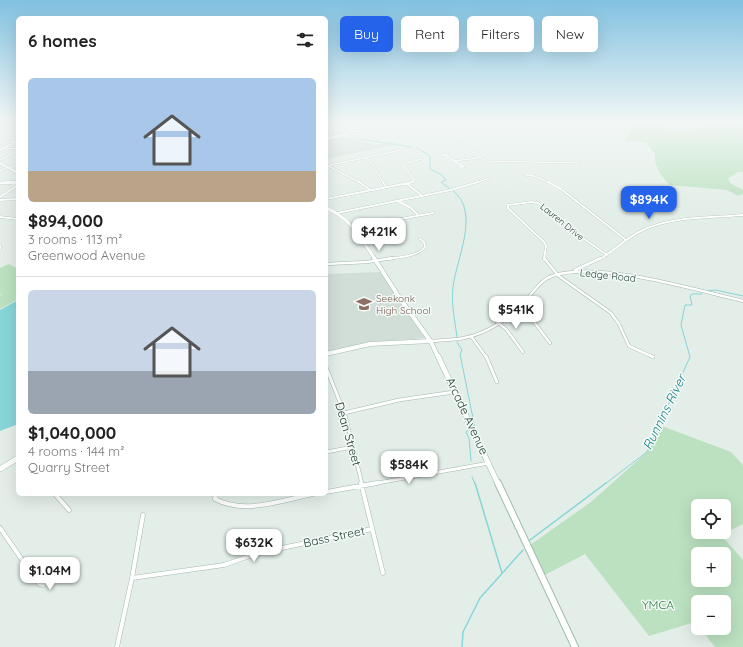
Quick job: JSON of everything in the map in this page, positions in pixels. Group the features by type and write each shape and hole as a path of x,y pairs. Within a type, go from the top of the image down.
{"main road":[{"path":"0,162 16,172"},
{"path":"0,183 16,182"},
{"name":"Arcade Avenue","path":"328,209 349,222 376,260 399,298 431,341 575,647"},
{"name":"Ledge Road","path":"328,354 370,344 431,341"},
{"path":"0,469 16,459"}],"street":[{"path":"0,162 13,153"},
{"path":"328,165 387,153"},
{"path":"474,153 478,158"},
{"path":"446,156 459,166"},
{"path":"365,158 373,164 386,187"},
{"path":"453,161 478,158 498,162 580,163"},
{"path":"328,199 414,181 403,164 422,159"},
{"path":"0,171 16,165"},
{"path":"328,166 362,183 370,190"},
{"path":"533,176 561,189 626,240"},
{"path":"336,213 451,190 489,178"},
{"path":"406,183 421,196"},
{"path":"0,199 16,187"},
{"path":"0,199 16,200"},
{"path":"397,200 411,208 418,215"},
{"name":"Lauren Drive","path":"556,274 544,259 546,246 544,242 508,208 508,205 531,202 539,204 563,224 607,255"},
{"path":"387,219 395,220 433,213"},
{"path":"570,272 586,267 607,255 626,240 644,229 658,224 743,215"},
{"path":"0,217 16,218"},
{"path":"328,264 356,263 422,251 425,247 424,242 420,239"},
{"path":"586,267 591,272"},
{"name":"Ledge Road","path":"431,341 471,336 497,322 520,306 546,280 556,274 570,272 591,272 633,277 743,301"},
{"path":"556,274 611,313 619,324 629,346 653,357"},
{"path":"520,306 525,310 550,343"},
{"path":"497,322 506,329 523,352"},
{"path":"471,336 495,373 497,382"},
{"name":"Dean Street","path":"328,372 344,413 354,447 383,573"},
{"path":"344,413 399,400 455,392"},
{"path":"328,452 354,447"},
{"path":"328,492 489,463"},
{"path":"57,496 69,510"},
{"path":"216,496 215,499 219,502 244,506 302,496"},
{"path":"118,647 143,515"},
{"path":"0,528 34,577 39,584 43,586 51,580 53,575 50,570 34,577"},
{"name":"Bass Street","path":"132,578 224,565 258,553 372,529"}],"shaded area":[{"path":"328,153 355,153 328,159"},
{"name":"Seekonk High School","path":"380,272 425,338 369,342 328,352 328,274"}],"green space":[{"path":"743,153 743,172 738,172 728,178 730,183 743,190 743,194 738,196 727,190 670,185 659,171 655,154"},
{"path":"9,264 16,268 16,300 0,309 0,296 2,294 0,295 0,268"},
{"name":"YMCA","path":"659,425 731,452 743,465 743,524 731,530 731,499 691,499 691,539 725,539 743,560 743,647 715,647 706,635 731,635 731,595 691,595 691,623 649,636 585,554 541,577 526,548 591,502 646,453 657,436"}],"water":[{"path":"16,301 16,425 0,431 0,310"}],"waterway":[{"path":"425,153 430,156 430,169 442,175 446,180 441,182 450,189"},
{"path":"453,191 461,200 465,211 466,223 465,236 453,287 453,306 457,337"},
{"name":"Runnins River","path":"706,291 716,290 743,296"},
{"name":"Runnins River","path":"605,484 647,452 690,357 681,325 685,305 692,305 690,296 692,294 702,294"},
{"path":"457,342 462,350 460,354 475,428"},
{"path":"468,430 466,432 469,438 471,461"},
{"path":"472,477 475,484"},
{"path":"475,483 502,573"},
{"name":"Runnins River","path":"530,540 606,483"},
{"name":"Runnins River","path":"462,647 463,632 480,598 523,550"}],"place":[{"name":"Seekonk High School","path":"364,304"}]}
